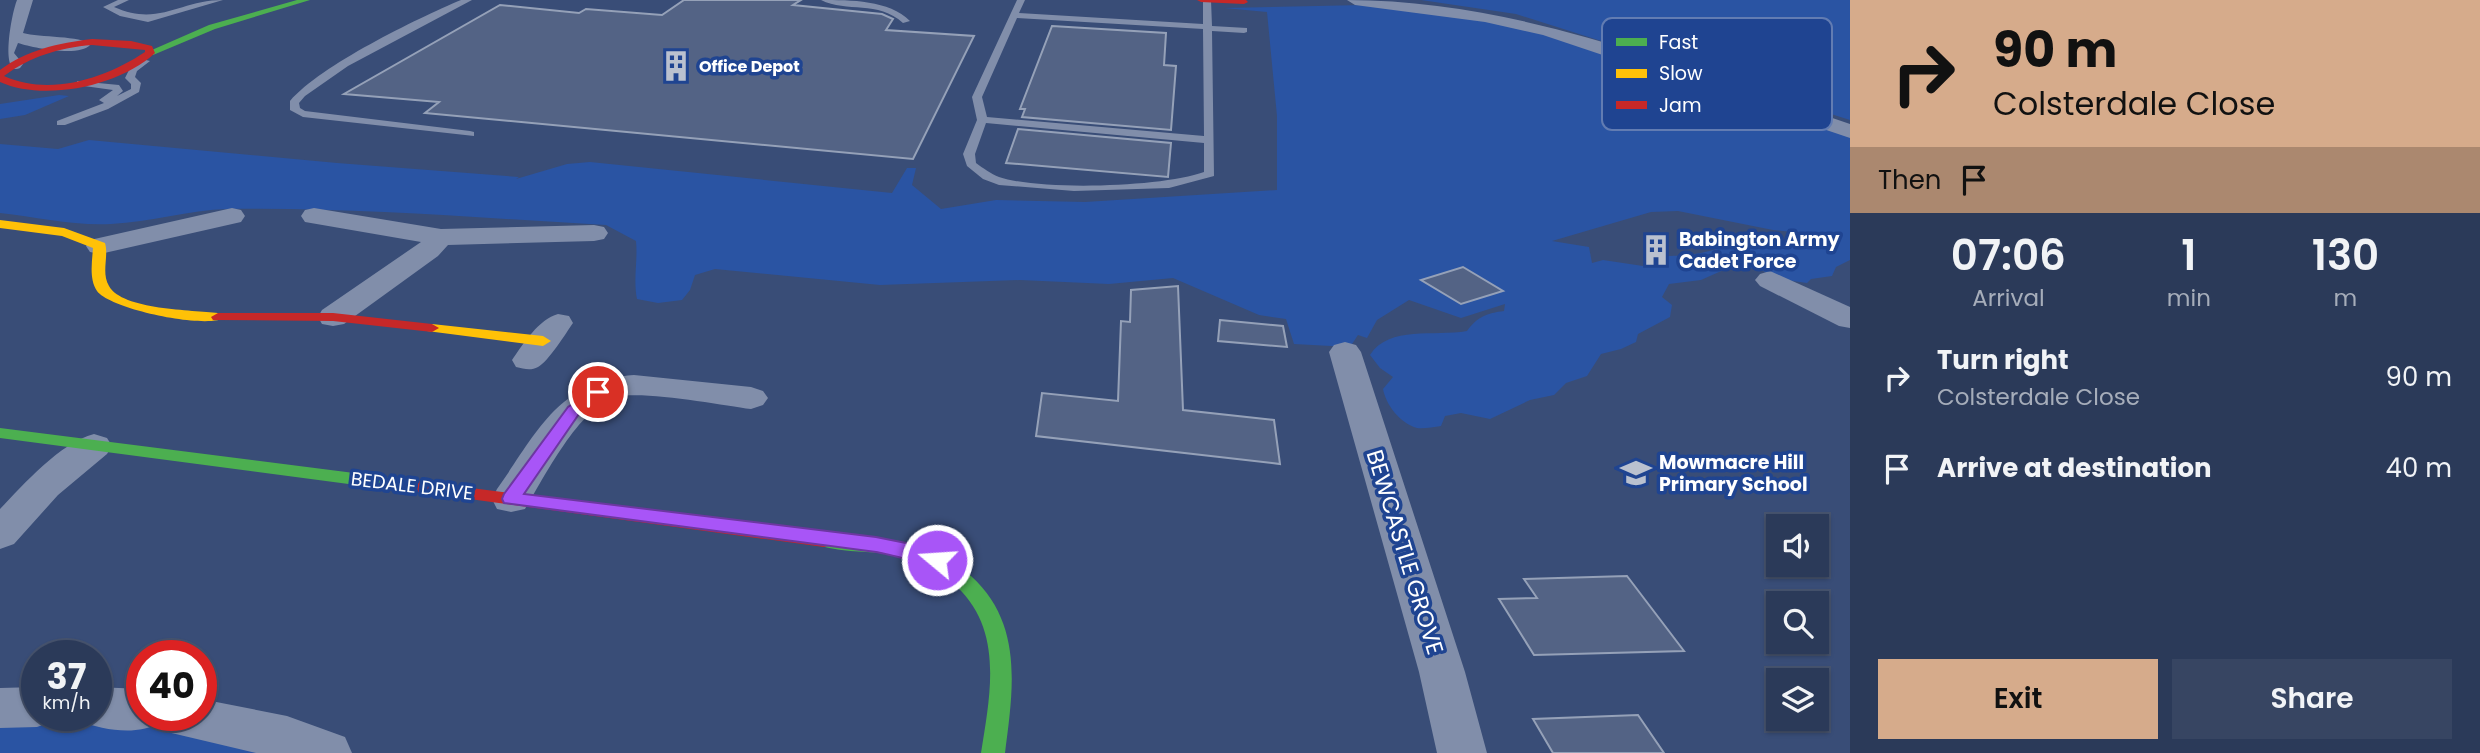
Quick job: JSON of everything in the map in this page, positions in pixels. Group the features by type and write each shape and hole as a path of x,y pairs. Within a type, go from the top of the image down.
{"street":[{"path":"25,0 13,36 4,53 3,82 17,86 70,84"},
{"path":"0,97 118,73 192,34 306,0"},
{"path":"1201,0 1244,2"},
{"path":"1355,0 1485,17 1548,31 1602,49"},
{"path":"4,72 43,53 238,19"},
{"path":"13,36 43,43 141,45 149,48 147,57"},
{"path":"1832,125 1850,131"},
{"path":"0,224 66,232 87,237 100,246 232,216"},
{"path":"314,216 441,237 594,233"},
{"path":"333,317 428,250 441,237"},
{"path":"100,246 101,288 108,298 122,304 218,317 333,317 543,341"},
{"path":"1770,280 1850,319"},
{"name":"BEWCASTLE GROVE","path":"1345,352 1442,672 1462,753"},
{"path":"511,499 573,410 598,392 615,386 634,385 751,398"},
{"name":"BEDALE DRIVE","path":"0,433 911,551 937,560 960,575 981,597 996,621 1003,645 1004,671 993,753"},
{"path":"0,534 45,486 94,446"},
{"path":"0,708 21,708"},
{"path":"217,724 287,738 327,753"}],"lane":[{"path":"125,0 107,8 148,19 219,0"},
{"path":"468,0 447,8 332,73 302,92 294,103 295,110 303,114 470,134"},
{"path":"825,0 890,4 901,9 906,21"},
{"path":"1021,0 977,97 982,120 970,154 971,164 983,174 999,181 1068,188 1172,184 1200,180 1210,174 1207,0"},
{"path":"1014,15 1244,30"},
{"path":"61,123 110,104 136,90 136,83 130,78 147,57"},
{"path":"70,84 108,85 118,90 81,114"},
{"path":"982,120 1209,140"}],"shaded area":[{"path":"1421,0 1850,0 1850,120 1832,114 1832,18 1602,18 1602,41 1516,14"},
{"path":"1364,5 1443,13 1530,29 1602,53 1602,130 1832,129 1850,135 1850,260 1836,267 1832,276 1811,279 1807,283 1786,280 1723,261 1728,268 1701,280 1669,284 1662,297 1672,305 1670,317 1638,334 1636,342 1601,354 1587,376 1566,383 1554,395 1530,400 1490,419 1461,413 1445,416 1441,426 1419,428 1405,422 1391,407 1383,389 1393,377 1380,368 1370,355 1389,339 1401,336 1467,331 1483,316 1504,311 1505,304 1461,318 1409,300 1377,320 1367,338 1358,335 1350,347 1294,344 1286,319 1259,315 1173,278 1109,284 1020,280 880,285 715,269 695,275 690,290 682,300 658,303 637,299 636,241 606,225 275,209 198,211 126,223 97,224 0,213 0,144 58,149 89,140 519,177 516,179 567,164 590,162 892,193 907,168 916,168 912,185 941,209 996,200 1085,202 1277,190 1277,116 1267,12 1224,8","holes":["1678,211 1773,230 1812,234 1792,240 1659,257 1643,266 1603,260 1592,263 1589,247 1552,241 1651,212"]},
{"path":"59,95 69,96 25,115 0,119 0,104"},
{"path":"21,719 21,731 112,731 112,720 116,720 126,721 126,731 192,731 287,753 0,753 0,721"}],"building":[{"name":"Office Depot","path":"684,0 801,0 793,5 882,14 893,19 886,30 974,36 913,159 425,113 439,102 344,94 500,5 579,13 586,9 662,15"},
{"path":"1052,26 1166,33 1164,65 1176,66 1171,130 1022,117 1025,109 1020,109"},
{"path":"1018,129 1171,143 1168,177 1006,163"},
{"path":"1463,267 1503,291 1461,304 1421,280"},
{"path":"1178,286 1183,410 1274,420 1280,464 1036,436 1042,393 1118,401 1121,321 1130,322 1131,290"},
{"path":"1220,320 1283,326 1287,347 1218,341"},
{"path":"1627,576 1684,651 1534,655 1499,599 1537,598 1524,579"},
{"path":"1638,715 1664,753 1553,753 1533,719"}],"traffic: fast":[{"path":"150,53 212,27 306,0"},
{"path":"0,433 409,486"},
{"path":"824,540 878,545 916,553 957,575 976,593 990,613 998,634 1001,656 1002,680 993,753"}],"traffic: slow":[{"path":"0,224 64,232 100,246 98,268 103,289 123,303 156,310 218,317"},
{"path":"432,328 543,341"}],"traffic: jam":[{"path":"1201,0 1244,2"},
{"path":"0,75 32,55 71,44 131,44 149,48 150,53 118,71 76,85 34,88 15,85 0,78"},
{"path":"218,317 333,317 432,328"},
{"path":"409,486 824,540"}],"place":[{"name":"Office Depot","path":"676,66"},
{"name":"Babington Army Cadet Force","path":"1656,250"},
{"name":"Mowmacre Hill Primary School","path":"1636,473"}],"route":[{"path":"598,392 573,410 511,499 876,545 911,551 937,560"}]}
